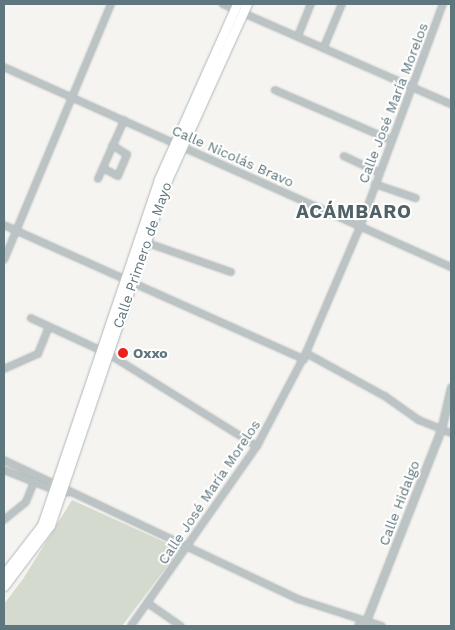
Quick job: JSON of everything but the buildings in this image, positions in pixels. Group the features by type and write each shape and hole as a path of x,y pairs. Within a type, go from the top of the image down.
{"main road":[{"name":"Calle Primero de Mayo","path":"4,586 43,536 62,489 142,241 178,145 240,7"},
{"name":"Calle Primero de Mayo","path":"4,574 42,524 62,489"}],"street":[{"path":"4,260 111,4"},
{"path":"224,4 240,7 298,36 451,104"},
{"path":"298,36 311,4"},
{"path":"324,47 342,4"},
{"name":"Calle José María Morelos","path":"131,626 190,546 257,446 305,356 360,227 390,140 413,86 443,4"},
{"name":"Calle Nicolás Bravo","path":"4,67 451,266"},
{"path":"275,90 390,140"},
{"path":"98,179 124,121"},
{"path":"103,168 118,176 127,154 113,146"},
{"path":"344,156 379,172"},
{"path":"375,184 416,198"},
{"path":"4,225 305,356 441,430 451,433"},
{"path":"142,241 231,272"},
{"path":"31,318 105,352 257,446"},
{"path":"4,369 38,354 49,327"},
{"name":"Calle Hidalgo","path":"365,624 441,430 451,387"},
{"path":"4,460 62,489 190,546 298,599 365,624 382,626"},
{"path":"4,470 34,482 62,489"},
{"path":"4,520 26,502 34,482"},
{"path":"148,603 181,626"},
{"path":"358,626 365,624"}],"shaded area":[{"path":"72,500 180,549 122,626 4,626 4,604 23,579"}],"place":[{"name":"Oxxo","path":"123,353"}],"district":[{"name":"ACÁMBARO","path":"354,212"}]}
